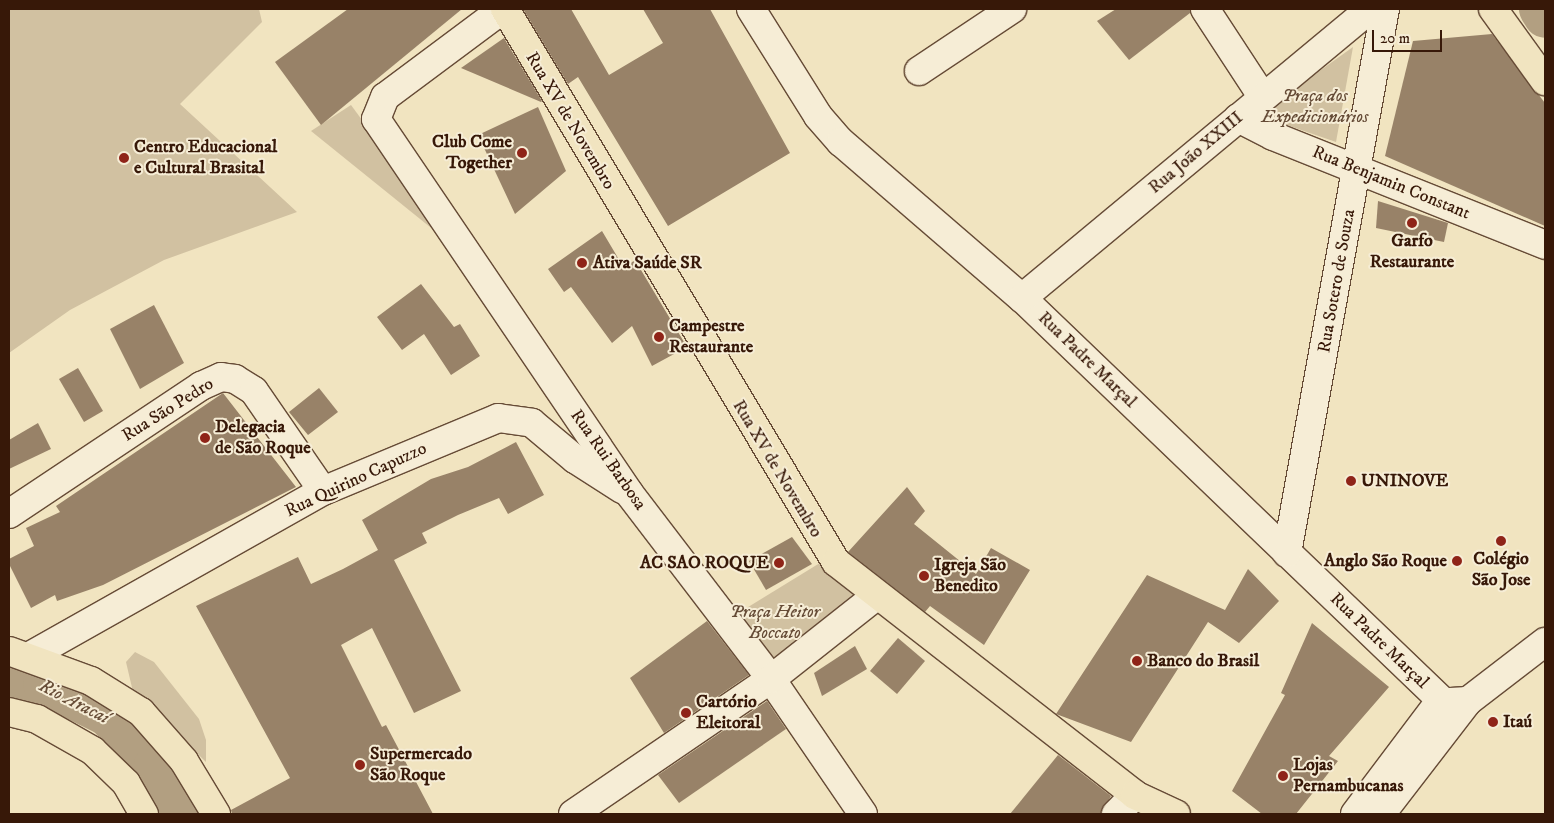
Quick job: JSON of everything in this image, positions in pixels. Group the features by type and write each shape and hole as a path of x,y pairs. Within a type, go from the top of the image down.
{"main road":[{"name":"Rua XV de Novembro","path":"504,9 821,543 875,597 1135,795 1176,814"},
{"path":"1493,9 1545,81"},
{"path":"19,653 91,681 141,712 184,761 216,814"},
{"path":"9,712 37,719 93,751 126,783 144,814"}],"street":[{"name":"Rua Rui Barbosa","path":"504,9 384,97 375,113 379,125 629,493 771,679 863,814"},
{"name":"Rua Padre Marçal","path":"751,9 818,116 841,142 1022,298 1441,700"},
{"path":"918,71 1012,9"},
{"path":"1205,9 1262,96"},
{"name":"Rua João XXIII","path":"1022,298 1262,96 1370,9"},
{"name":"Rua Sotero de Souza","path":"1287,553 1385,9"},
{"name":"Rua Benjamin Constant","path":"1238,118 1545,245"},
{"name":"Rua São Pedro","path":"9,514 201,386 221,377 235,379 254,392 323,491"},
{"name":"Rua Quirino Capuzzo","path":"19,653 323,491 482,423 517,417 532,423 575,459 629,493"},
{"path":"573,814 771,679 875,597"},
{"path":"1381,814 1468,701 1545,642"},
{"path":"1355,814 1441,700 1468,701"},
{"path":"1116,814 1135,795"}],"green space":[{"name":"Centro Educacional e Cultural Brasital","path":"9,9 259,9 262,22 180,104 297,212 164,260 70,310 9,353"},
{"name":"Praça dos Expedicionários","path":"1353,47 1336,142 1258,115"},
{"path":"351,105 456,248 311,131"},
{"name":"Praça Heitor Boccato","path":"828,558 870,597 766,662 732,617"},
{"path":"135,652 154,662 199,719 206,740 206,762 133,692 126,662"}],"building":[{"path":"348,9 462,9 321,125 275,62"},
{"path":"523,9 571,9 609,75 663,43 643,9 710,9 790,153 668,226 578,77 568,84"},
{"path":"1116,9 1190,9 1190,13 1129,60 1097,21"},
{"path":"1492,34 1545,103 1545,226 1385,156 1413,41"},
{"path":"504,38 542,101 541,102 461,68"},
{"name":"Club Come Together","path":"538,107 566,171 515,214 478,135"},
{"name":"Garfo Restaurante","path":"1378,201 1448,223 1444,242 1376,228"},
{"path":"602,231 624,268 635,260 687,347 652,366 632,326 612,343 571,287 564,292 548,269"},
{"path":"421,284 454,327 460,324 480,356 451,375 424,334 402,350 377,317"},
{"path":"154,305 184,363 140,389 110,329"},
{"path":"78,368 103,411 84,422 59,379"},
{"path":"319,388 338,412 308,435 289,412"},
{"name":"Delegacia de São Roque","path":"223,393 296,487 103,585 57,601 55,595 31,608 9,564 9,559 34,546 26,528 60,512 56,506"},
{"path":"38,423 51,449 9,469 9,440"},
{"path":"516,442 544,495 508,514 499,498 458,515 422,533 427,543 394,560 461,691 414,713 372,628 341,645 382,727 386,725 433,814 232,814 231,810 290,778 196,606 298,557 311,584 343,569 378,550 362,520 431,479 468,467"},
{"path":"907,487 925,511 914,524 976,574 991,548 1030,570 984,645 930,606 925,612 848,552"},
{"name":"AC SAO ROQUE","path":"792,537 812,564 766,590 749,561"},
{"name":"Banco do Brasil","path":"1248,569 1279,601 1239,643 1208,622 1131,742 1056,714 1147,575 1225,610"},
{"name":"Cartório Eleitoral","path":"707,621 749,675 664,733 630,678"},
{"path":"1312,623 1389,687 1329,756 1338,761 1296,814 1262,814 1232,791 1285,695 1281,693"},
{"path":"898,638 925,661 897,694 870,671"},
{"path":"855,646 867,669 822,696 814,673"},
{"path":"767,701 786,729 679,803 658,775"},
{"path":"1058,755 1111,796 1101,814 1010,814"}],"waterway":[{"path":"1540,9 1545,17"},
{"name":"Rio Aracaí","path":"9,675 44,684 107,715 155,765 182,814"}],"place":[{"name":"Club Come Together","path":"522,153"},
{"name":"Centro Educacional e Cultural Brasital","path":"124,158"},
{"name":"Garfo Restaurante","path":"1412,223"},
{"name":"Ativa Saúde SR","path":"582,263"},
{"name":"Campestre Restaurante","path":"659,337"},
{"name":"Delegacia de São Roque","path":"205,438"},
{"name":"UNINOVE","path":"1351,481"},
{"name":"Colégio São Jose","path":"1501,541"},
{"name":"Anglo São Roque","path":"1457,561"},
{"name":"AC SAO ROQUE","path":"779,563"},
{"name":"Igreja São Benedito","path":"924,576"},
{"name":"Banco do Brasil","path":"1137,661"},
{"name":"Cartório Eleitoral","path":"686,713"},
{"name":"Itaú","path":"1493,722"},
{"name":"Supermercado São Roque","path":"360,765"},
{"name":"Lojas Pernambucanas","path":"1283,776"}]}
